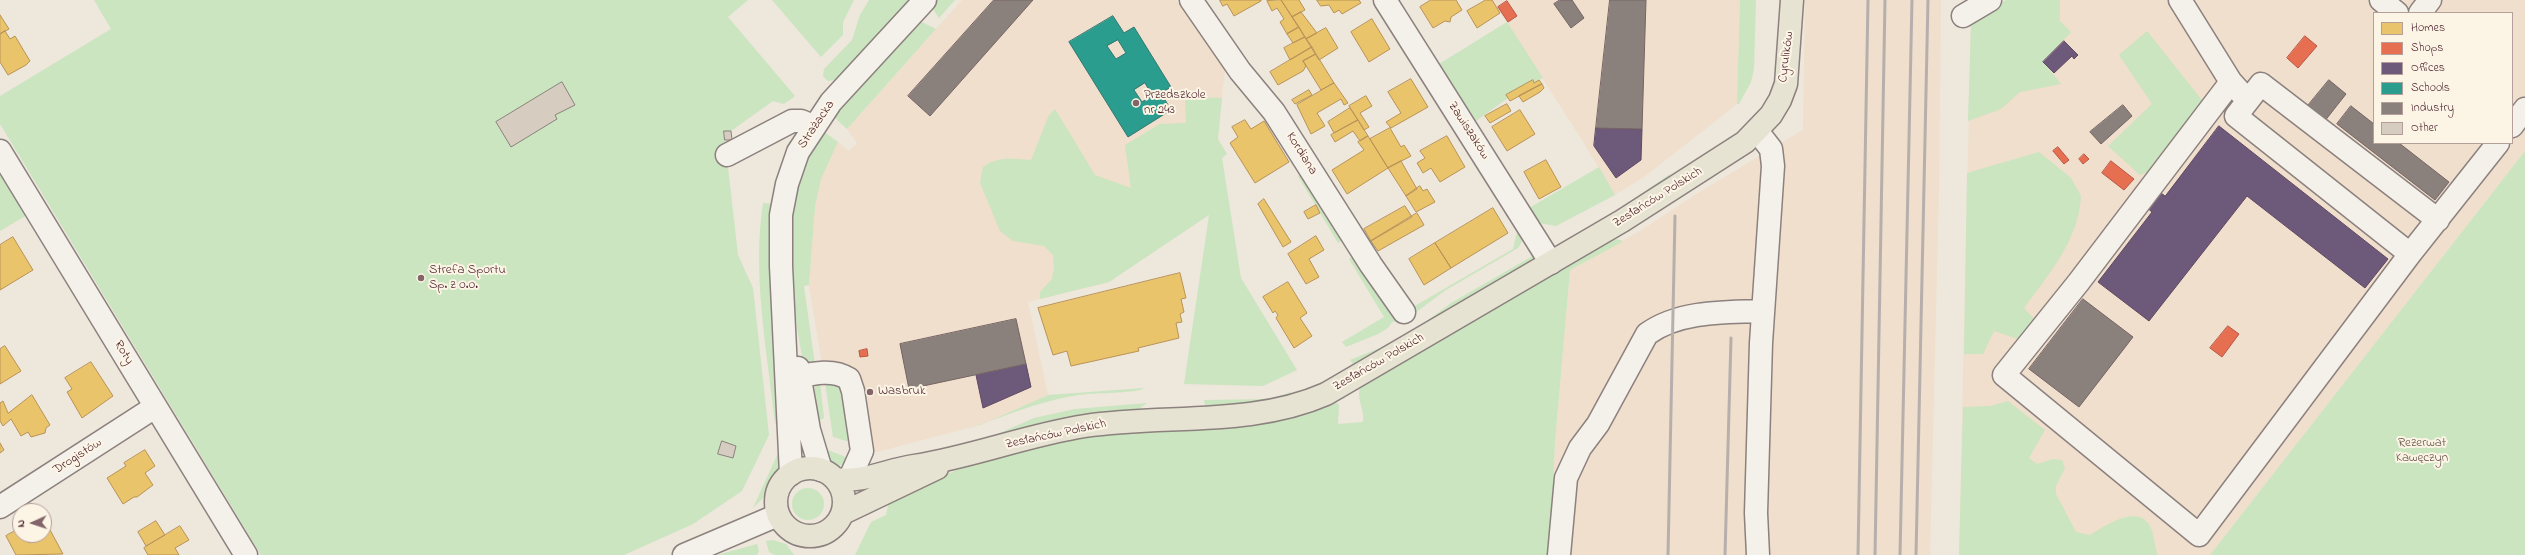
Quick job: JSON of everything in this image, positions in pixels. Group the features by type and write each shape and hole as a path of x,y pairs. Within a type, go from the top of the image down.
{"main road":[{"name":"Cyrulików","path":"1757,131 1771,115 1780,100 1786,84 1792,0"},
{"name":"Zesłańców Polskich","path":"835,476 904,468 950,460 1036,436 1086,426 1176,418 1257,414 1307,402 1348,382 1551,263 1701,172 1745,142 1757,131"},
{"name":"Zesłańców Polskich","path":"842,513 919,478 950,460"},
{"path":"806,468 835,476 844,498 842,513 834,526 820,535 813,546 801,535 790,530 778,515 776,504 778,490 791,474 806,468"}],"street":[{"name":"Strażacka","path":"791,474 793,378 782,282 781,215 787,184 798,152 813,126 831,102 925,0"},
{"name":"Kordiana","path":"1191,0 1240,71 1274,112 1375,271 1404,312"},
{"name":"Zawiszaków","path":"1385,0 1551,263"},
{"path":"1964,8 1990,0"},
{"path":"2180,0 2231,82 2248,101"},
{"path":"2381,0 2396,12"},
{"path":"2421,12 2430,0"},
{"path":"2231,82 2078,284 2004,375 2199,535 2410,254 2497,144"},
{"path":"2410,254 2236,116 2261,84 2438,220"},
{"path":"2513,125 2525,109"},
{"path":"727,155 792,121 801,121 813,126"},
{"path":"1757,131 1771,149 1773,160 1763,312 1756,513 1758,555"},
{"name":"Roty","path":"0,151 246,555"},
{"path":"1559,555 1566,478 1580,448 1598,424 1647,334 1656,328 1674,321 1708,313 1763,312"},
{"path":"793,378 820,373 836,373 849,379 853,391 862,451 859,459 835,476"},
{"name":"Strażacka","path":"793,378 809,430 835,476"},
{"name":"Drogistów","path":"0,507 155,407"},
{"path":"684,555 778,515"}],"shaded area":[{"path":"962,0 1176,0 1225,69 1209,214 1109,282 1028,302 1048,395 983,424 877,452 871,451 836,386 825,383 809,285 815,207 821,179 838,142 849,151 857,143 847,129"},
{"path":"1492,0 1740,0 1737,104 1644,177 1615,195 1582,140"},
{"path":"1805,0 1941,0 1939,189 1930,555 1550,555 1555,442 1570,270 1640,231 1693,196 1803,130"},
{"path":"2006,0 2525,0 2525,151 2210,555 1959,555 1971,24"}],"green space":[{"name":"Strefa Sportu Sp. z o.o.","path":"94,0 748,0 728,17 795,96 784,104 773,101 731,131 724,132 738,255 753,288 769,435 742,491 693,524 624,555 261,555 0,124 0,96 111,29"},
{"path":"772,0 854,0 843,22 843,35 821,57"},
{"path":"869,0 909,0 835,80 828,81 823,76 824,69 852,40 860,15"},
{"path":"937,0 955,0 939,18 931,6"},
{"path":"1740,0 1756,0 1754,69 1751,82 1739,104 1737,104"},
{"path":"2006,0 2060,0 2060,21 2071,32 2043,62 2061,84 2020,92 2001,109 1968,121 1971,24 1978,16"},
{"path":"918,20 936,29 847,129 834,117 853,92"},
{"path":"1507,22 1543,78 1534,83 1533,80 1476,121 1439,64"},
{"path":"2147,31 2205,104 2154,170 2140,175 2108,146 2152,104 2119,55"},
{"path":"1185,97 1222,98 1218,139 1227,154 1222,158 1241,278 1297,370 1263,386 1184,384 1209,215 1109,282 1040,299 1040,292 1052,279 1054,268 1053,255 1044,246 1013,241 1000,231 980,183 983,167 995,161 1006,159 1031,160 1049,115 1055,109 1095,175 1131,188 1125,145 1160,124 1186,123"},
{"path":"823,131 838,142 821,179 815,207 809,285 804,286 815,365 809,363 802,356 792,284 791,236 793,212 798,189 807,162"},
{"name":"Rezerwat Kawęczyn","path":"2525,151 2525,555 2210,555"},
{"path":"2039,152 2071,178 2081,196 2075,227 2061,256 2024,308 2036,321 2021,340 1994,331 1983,354 1964,354 1967,173"},
{"path":"1599,167 1615,195 1556,226 1539,223 1529,208"},
{"path":"1307,171 1347,237 1338,243 1298,176"},
{"path":"0,173 27,215 0,231"},
{"path":"1670,174 1667,184 1559,245 1556,245 1613,213"},
{"path":"763,203 775,204 779,428 775,423 760,285 760,230"},
{"path":"1518,228 1524,238 1518,248 1446,290 1412,315 1403,304 1413,307 1513,249"},
{"path":"1612,239 1621,240 1622,242 1570,270 1555,442 1550,555 855,555 871,522 886,515 889,501 974,462 1062,440 1155,429 1258,424 1306,413 1334,401 1339,405 1338,424 1363,422 1363,413 1359,394 1361,385"},
{"path":"1357,254 1402,320 1392,322 1388,328 1378,334 1346,347 1342,342 1384,317 1349,259"},
{"path":"1536,254 1534,261 1357,366 1350,360 1382,347 1420,326 1451,303"},
{"path":"820,382 824,418 815,423 811,391"},
{"path":"828,382 840,389 846,395 853,443 833,437 825,383"},
{"path":"1144,388 1135,391 1088,394 1052,400 988,422 1048,395"},
{"path":"1291,392 1289,398 1268,403 1208,408 1205,405 1204,400 1272,399"},
{"path":"2008,401 2045,430 2029,458 2037,464 2053,459 2062,460 2065,468 2056,486 2056,494 2076,532 2090,535 2123,518 2132,516 2140,517 2147,522 2152,531 2158,555 1959,555 1963,407 1991,406"},
{"path":"1147,403 1135,412 967,446 958,445 995,435 1034,418 1075,409"},
{"path":"820,447 851,459 839,466 832,465"},
{"path":"780,449 781,466 763,498 753,508"},
{"path":"808,488 819,493 824,504 819,515 808,520 797,515 792,504 797,493"},
{"path":"773,540 786,544 794,555 775,555 769,552 766,541"},
{"path":"757,544 759,551 757,555 717,555"}],"building: Homes":[{"path":"1220,0 1261,1 1234,16 1227,4 1223,6"},
{"path":"1281,0 1299,27 1287,34 1280,22 1284,19 1277,8 1272,11 1267,1"},
{"path":"1281,0 1299,0 1305,10 1292,17"},
{"path":"1317,0 1359,0 1361,3 1342,14 1339,10 1334,13 1329,5 1321,6"},
{"path":"1431,0 1456,0 1462,10 1451,17 1450,22 1445,21 1433,28 1420,7"},
{"path":"1486,0 1492,0 1500,13 1477,28 1467,11"},
{"path":"1301,12 1317,33 1306,39 1292,17"},
{"path":"0,15 9,29 0,34"},
{"path":"1372,19 1390,49 1369,62 1351,32"},
{"path":"1299,27 1305,37 1293,43 1287,34"},
{"path":"1326,28 1338,48 1319,60 1306,39"},
{"path":"5,31 10,39 15,36 30,61 26,65 8,75 0,62 0,34"},
{"path":"1305,37 1312,47 1290,60 1284,48"},
{"path":"1312,47 1316,54 1303,61 1306,66 1303,71 1278,85 1270,72"},
{"path":"1316,54 1334,83 1321,90 1303,61"},
{"path":"1411,79 1428,107 1391,128 1386,122 1401,113 1388,92"},
{"path":"1533,80 1534,83 1539,80 1542,84 1510,101 1506,95"},
{"path":"1334,83 1348,103 1344,105 1341,99 1317,113 1325,126 1311,134 1297,105"},
{"path":"1542,84 1544,88 1540,92 1523,102 1519,96"},
{"path":"1309,90 1312,95 1295,104 1292,100"},
{"path":"1366,96 1372,106 1360,113 1369,127 1364,130 1349,106"},
{"path":"1507,104 1511,111 1490,123 1485,116"},
{"path":"1350,108 1358,120 1334,133 1328,122"},
{"path":"1520,110 1535,134 1507,151 1492,127"},
{"path":"1245,120 1251,129 1264,121 1289,162 1255,183 1230,143 1238,137 1232,127"},
{"path":"1358,120 1368,136 1360,141 1353,131 1335,142 1331,135"},
{"path":"1390,128 1401,147 1404,145 1411,156 1388,168 1370,139"},
{"path":"1368,136 1388,168 1347,194 1332,170 1364,150 1358,142"},
{"path":"1447,136 1465,167 1440,182 1431,168 1423,173 1417,163 1425,158 1420,151"},
{"path":"1546,160 1561,187 1539,199 1524,172"},
{"path":"1401,161 1417,189 1406,196 1388,168"},
{"path":"1420,186 1423,191 1427,189 1435,202 1416,212 1406,196"},
{"path":"1264,199 1291,242 1283,247 1258,204"},
{"path":"1316,205 1320,213 1308,219 1304,212"},
{"path":"1405,206 1412,217 1371,241 1364,229"},
{"path":"1493,208 1508,233 1451,268 1435,243"},
{"path":"1417,213 1424,225 1378,251 1371,241"},
{"path":"1316,236 1324,250 1309,259 1319,277 1306,284 1288,254"},
{"path":"13,237 33,270 0,290 0,245"},
{"path":"1435,243 1451,268 1424,285 1409,259"},
{"path":"1180,273 1186,298 1181,299 1184,312 1180,314 1182,322 1176,323 1179,338 1138,348 1139,351 1071,366 1067,351 1053,355 1038,308"},
{"path":"1288,282 1307,313 1300,318 1312,336 1294,348 1276,318 1278,315 1275,311 1273,313 1263,297"},
{"path":"5,346 21,371 0,384 0,349"},
{"path":"91,362 113,396 82,418 67,392 72,389 65,378"},
{"path":"32,395 50,425 46,428 45,433 31,437 28,432 21,436 11,419 3,426 0,421 0,403 3,401 8,413"},
{"path":"0,443 4,450 0,453"},
{"path":"145,450 155,466 145,473 153,485 137,497 134,497 123,504 107,478 126,466 124,463"},
{"path":"156,521 165,535 146,546 138,532"},
{"path":"180,526 189,540 175,548 179,555 148,555 144,548"},
{"path":"12,533 12,543 52,543 52,534 63,554 16,555 6,536"}],"building: Shops":[{"path":"1507,1 1517,16 1508,22 1498,7"},
{"path":"2305,36 2317,46 2298,68 2287,58"},
{"path":"2058,147 2069,160 2064,164 2053,151"},
{"path":"2084,154 2089,159 2083,164 2079,159"},
{"path":"2111,161 2134,179 2124,190 2102,173"},
{"path":"2228,326 2239,334 2222,357 2210,348"},
{"path":"867,349 868,356 860,357 859,351"}],"building: Offices":[{"path":"2064,41 2078,55 2074,59 2072,56 2054,73 2043,62"},
{"path":"2219,126 2388,259 2365,288 2247,196 2149,321 2098,282 2152,212 2145,206 2157,190 2165,196"},
{"path":"1596,128 1642,129 1641,160 1616,178 1594,146"},
{"path":"1026,364 1031,387 983,408 976,375"}],"building: Schools":[{"path":"1113,16 1124,33 1134,27 1171,87 1161,93 1171,110 1128,137 1069,42","holes":["1118,40 1126,53 1116,59 1107,46","1145,83 1152,95 1142,102 1134,90"]}],"building: Industry":[{"path":"994,0 1033,0 930,116 908,96"},
{"path":"1560,0 1572,0 1584,18 1571,28 1554,4"},
{"path":"1610,0 1646,0 1642,129 1596,128"},
{"path":"2329,80 2346,94 2324,122 2306,108"},
{"path":"2123,105 2132,116 2101,144 2090,132"},
{"path":"2351,106 2373,123 2373,144 2400,144 2449,182 2435,200 2337,124"},
{"path":"2083,299 2133,337 2079,407 2029,369"},
{"path":"1016,319 1026,364 909,389 900,344"}],"building: Other":[{"path":"562,82 575,105 555,115 557,119 511,147 496,122"},
{"path":"724,131 731,131 732,140 725,140"},
{"path":"722,441 736,446 733,458 718,454"}],"railway":[{"path":"1858,555 1868,0"},
{"path":"1875,555 1885,0"},
{"path":"1900,555 1912,0"},
{"path":"1916,555 1928,0"},
{"path":"1668,555 1675,216"},
{"path":"1725,555 1731,338"}],"place":[{"name":"Przedszkole nr 243","path":"1136,103"},
{"name":"Strefa Sportu Sp. z o.o.","path":"421,278"},
{"name":"Wasbruk","path":"870,392"}]}
